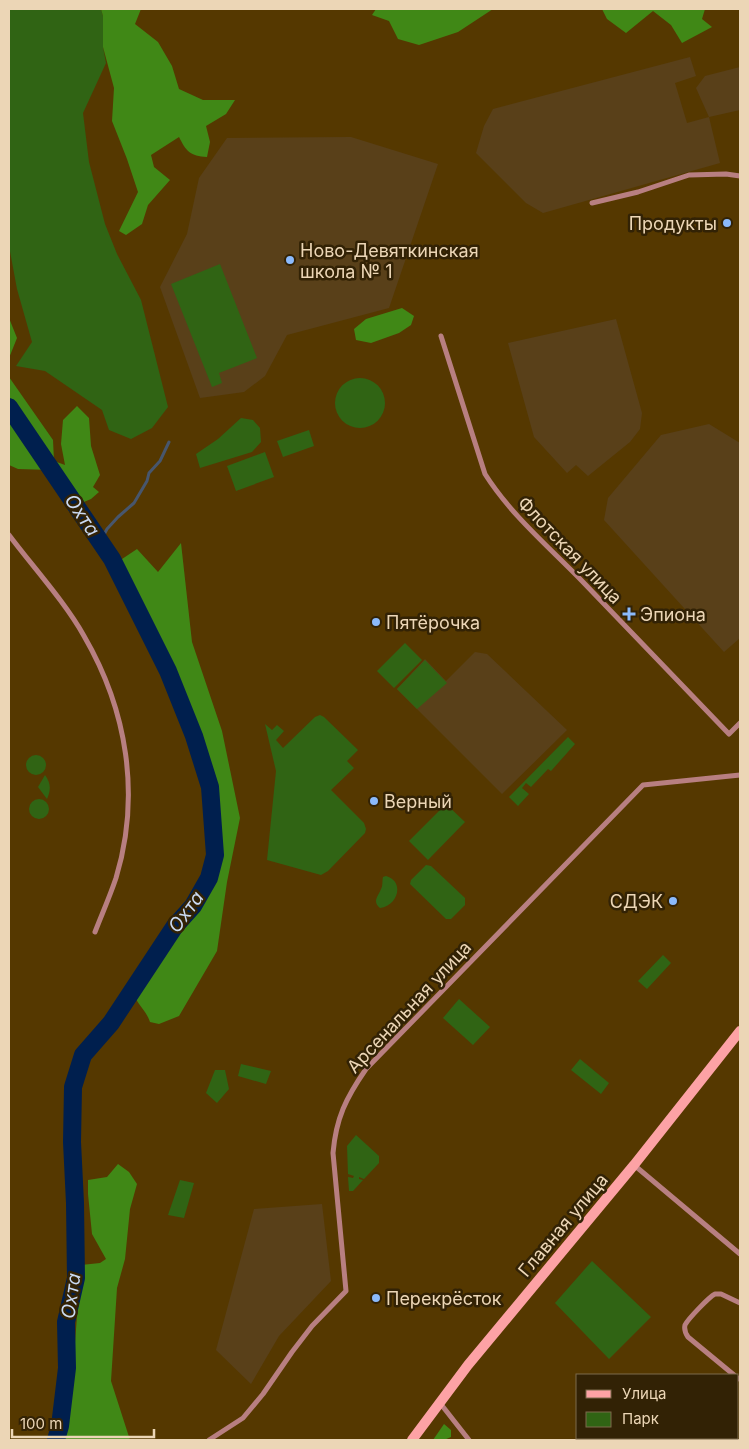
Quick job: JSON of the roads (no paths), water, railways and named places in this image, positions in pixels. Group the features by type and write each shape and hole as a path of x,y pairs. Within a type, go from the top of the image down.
{"main road":[{"name":"Главная улица","path":"412,1440 474,1358 634,1165 740,1031"}],"street":[{"path":"592,203 638,192 689,175 726,174 740,176"},
{"name":"Флотская улица","path":"441,336 485,474 496,492 516,515 729,734 740,723"},
{"path":"9,535 84,636 107,682 123,738 128,768 129,792 123,844 116,878 95,932"},
{"name":"Арсенальная улица","path":"209,1440 243,1418 263,1394 312,1326 346,1291 333,1153 334,1136 340,1115 366,1069 643,785 740,775"},
{"path":"634,1165 740,1254"},
{"path":"733,1374 688,1337 685,1332 685,1325 709,1297 715,1294 721,1294 740,1303"},
{"path":"439,1402 468,1440"}],"waterway":[{"name":"Охта","path":"9,407 112,559 168,671 194,736 210,787 215,855 209,878 193,906 175,926 111,1023 83,1055 73,1087 72,1142 76,1278 66,1322 67,1368 60,1426 56,1440"},
{"path":"100,542 107,529 134,503 147,481 149,473 160,461 169,442"}],"place":[{"name":"Продукты","path":"727,223"},
{"name":"Ново-Девяткинская школа № 1","path":"290,260"},
{"name":"Эпиона","path":"629,614"},
{"name":"Пятёрочка","path":"376,622"},
{"name":"Верный","path":"374,801"},
{"name":"СДЭК","path":"673,901"},
{"name":"Перекрёсток","path":"376,1298"}]}
